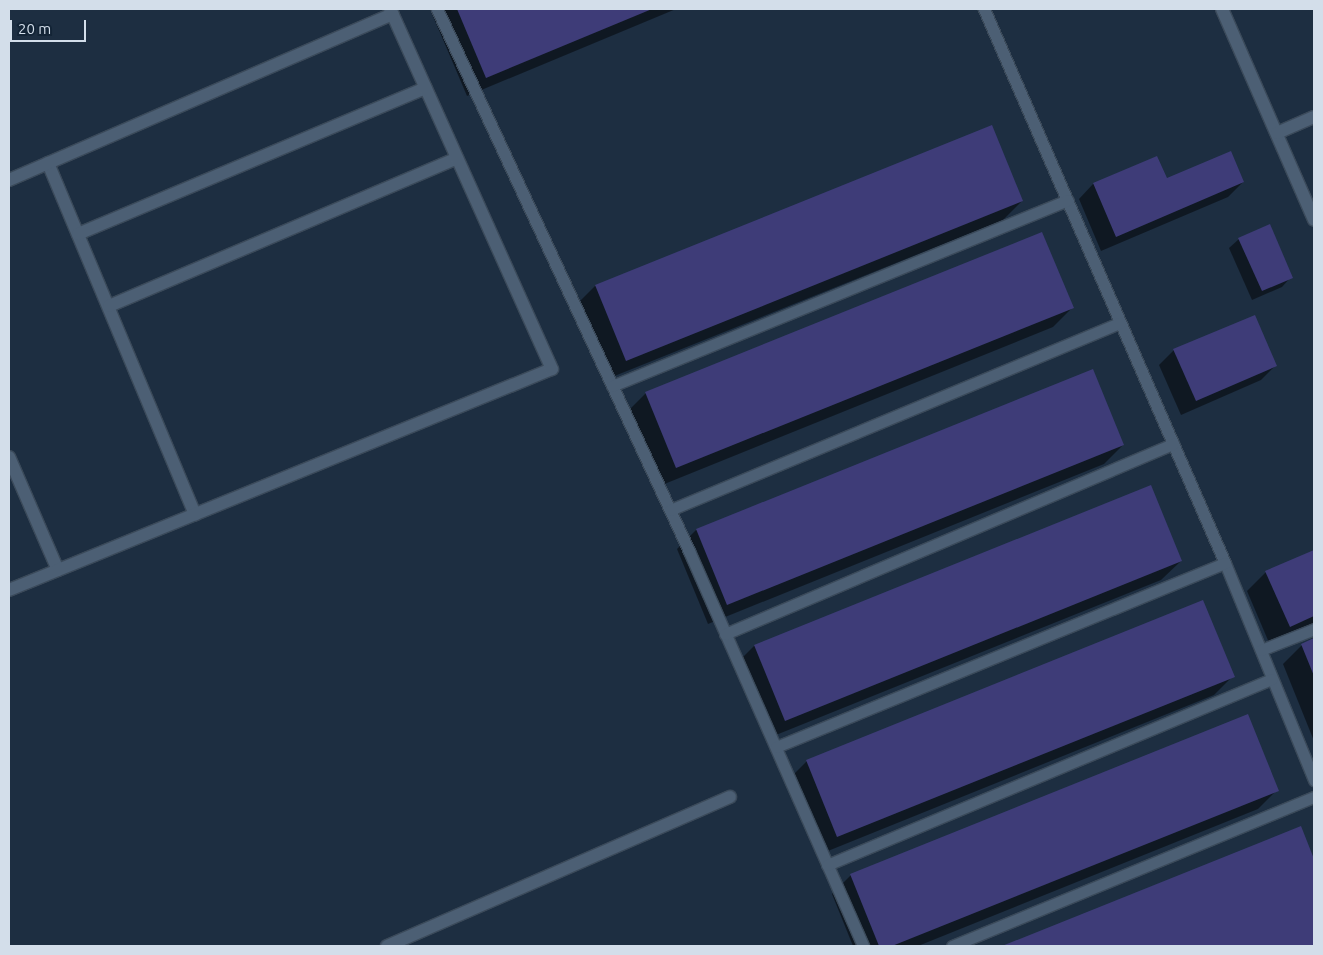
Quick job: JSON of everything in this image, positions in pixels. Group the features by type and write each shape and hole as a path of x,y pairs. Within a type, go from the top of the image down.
{"street":[{"path":"1222,9 1314,220"},
{"path":"9,180 392,12 552,369 9,590"},
{"path":"78,234 426,88"},
{"path":"1276,133 1314,117"},
{"path":"109,306 457,158"},
{"path":"48,163 195,514"},
{"path":"9,457 58,570"},
{"path":"387,946 730,797"}],"lane":[{"path":"437,9 670,510 863,946"},
{"path":"984,9 1225,563 1314,780"},
{"path":"612,386 1068,200"},
{"path":"670,510 1120,323"},
{"path":"725,634 1173,444"},
{"path":"776,747 1225,563"},
{"path":"1261,650 1314,628"},
{"path":"827,865 1272,680"},
{"path":"952,946 1314,797"}],"building":[{"path":"457,9 652,9 486,78"},
{"path":"992,125 1023,201 626,361 595,285"},
{"path":"1231,151 1244,182 1116,237 1093,183 1157,156 1167,178"},
{"path":"1270,224 1293,278 1262,291 1238,238"},
{"path":"1042,232 1074,308 676,468 645,392"},
{"path":"1255,315 1277,366 1196,401 1173,349"},
{"path":"1093,369 1124,445 727,605 696,529"},
{"path":"1151,485 1182,561 785,721 754,645"},
{"path":"1314,550 1314,616 1290,627 1265,571"},
{"path":"1203,600 1235,677 837,837 806,760"},
{"path":"1314,638 1314,676 1301,644"},
{"path":"1248,714 1279,791 892,946 879,946 850,874"},
{"path":"1301,826 1314,859 1314,946 1002,946"}]}
